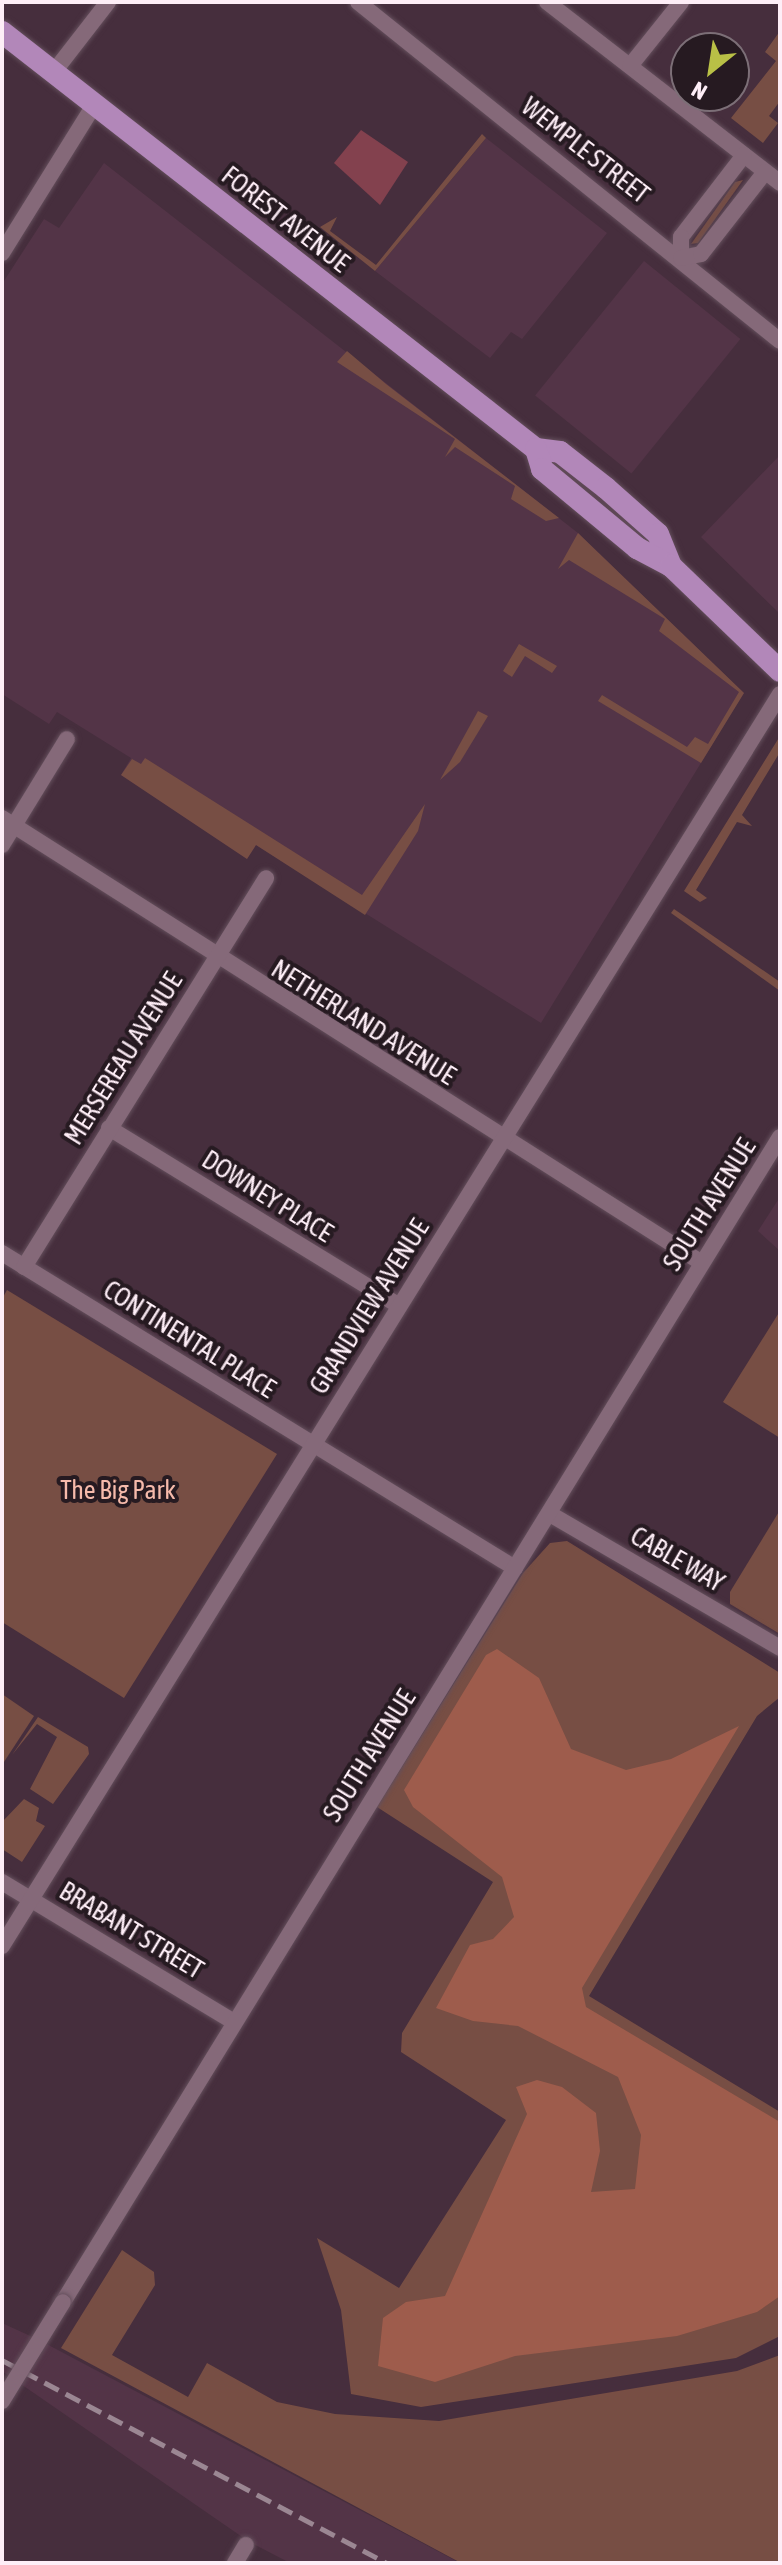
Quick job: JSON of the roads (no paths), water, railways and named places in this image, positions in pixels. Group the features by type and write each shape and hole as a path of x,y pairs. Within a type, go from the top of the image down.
{"main road":[{"name":"FOREST AVENUE","path":"2,32 536,449 542,469 637,548 671,566 780,671"}],"street":[{"path":"53,73 108,2"},
{"name":"WEMPLE STREET","path":"358,2 681,258 780,341"},
{"path":"547,2 780,183"},
{"path":"630,66 681,2"},
{"path":"2,253 94,105"},
{"path":"744,155 681,237 681,258 701,254 765,172"},
{"name":"GRANDVIEW AVENUE","path":"2,1946 780,694"},
{"path":"2,845 8,822 67,739"},
{"name":"NETHERLAND AVENUE","path":"8,822 214,959 702,1263"},
{"name":"MERSEREAU AVENUE","path":"24,1267 266,878"},
{"name":"DOWNEY PLACE","path":"109,1128 399,1306"},
{"name":"SOUTH AVENUE","path":"2,2401 780,1137"},
{"name":"CONTINENTAL PLACE","path":"2,1253 515,1568"},
{"name":"CABLE WAY","path":"550,1514 780,1648"},
{"name":"BRABANT STREET","path":"2,1882 234,2022"},
{"path":"235,2563 246,2545"}],"railway":[{"path":"2,2360 387,2563"}],"park label":[{"name":"The Big Park","path":"118,1491"}]}
